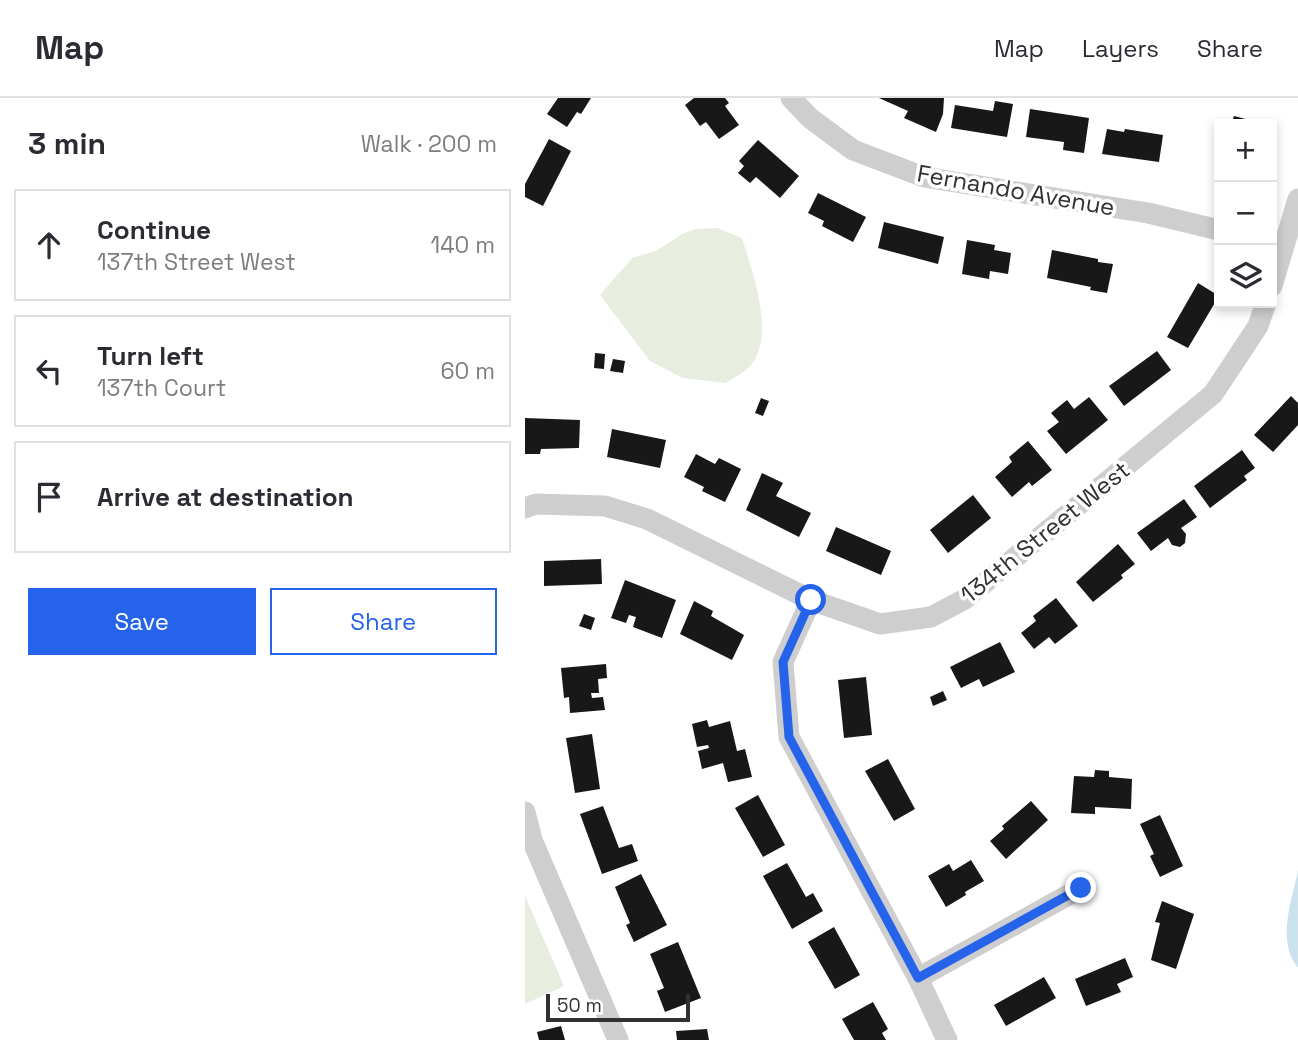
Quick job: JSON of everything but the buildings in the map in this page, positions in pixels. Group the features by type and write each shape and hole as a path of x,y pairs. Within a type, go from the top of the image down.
{"street":[{"name":"Fernando Avenue","path":"792,98 810,118 853,150 924,177 1148,213 1214,229"},
{"path":"1277,271 1298,199"},
{"name":"134th Street West","path":"525,508 536,504 605,506 647,519 811,600 880,624 931,617 965,599 1213,394 1258,326 1264,308"},
{"path":"811,600 783,662 789,737 918,978 947,1040"},
{"path":"525,812 532,840 618,1040"},
{"path":"918,978 1081,888"}],"shaded area":[{"path":"717,228 742,238 756,286 762,323 757,356 746,370 725,383 683,378 650,361 600,295 632,258 656,251 684,233 696,229"},
{"path":"525,896 564,986 525,1004"}],"water":[{"path":"1298,870 1298,968 1288,945 1287,920"}],"route":[{"path":"811,600 783,662 789,737 918,978 1081,888"}]}
